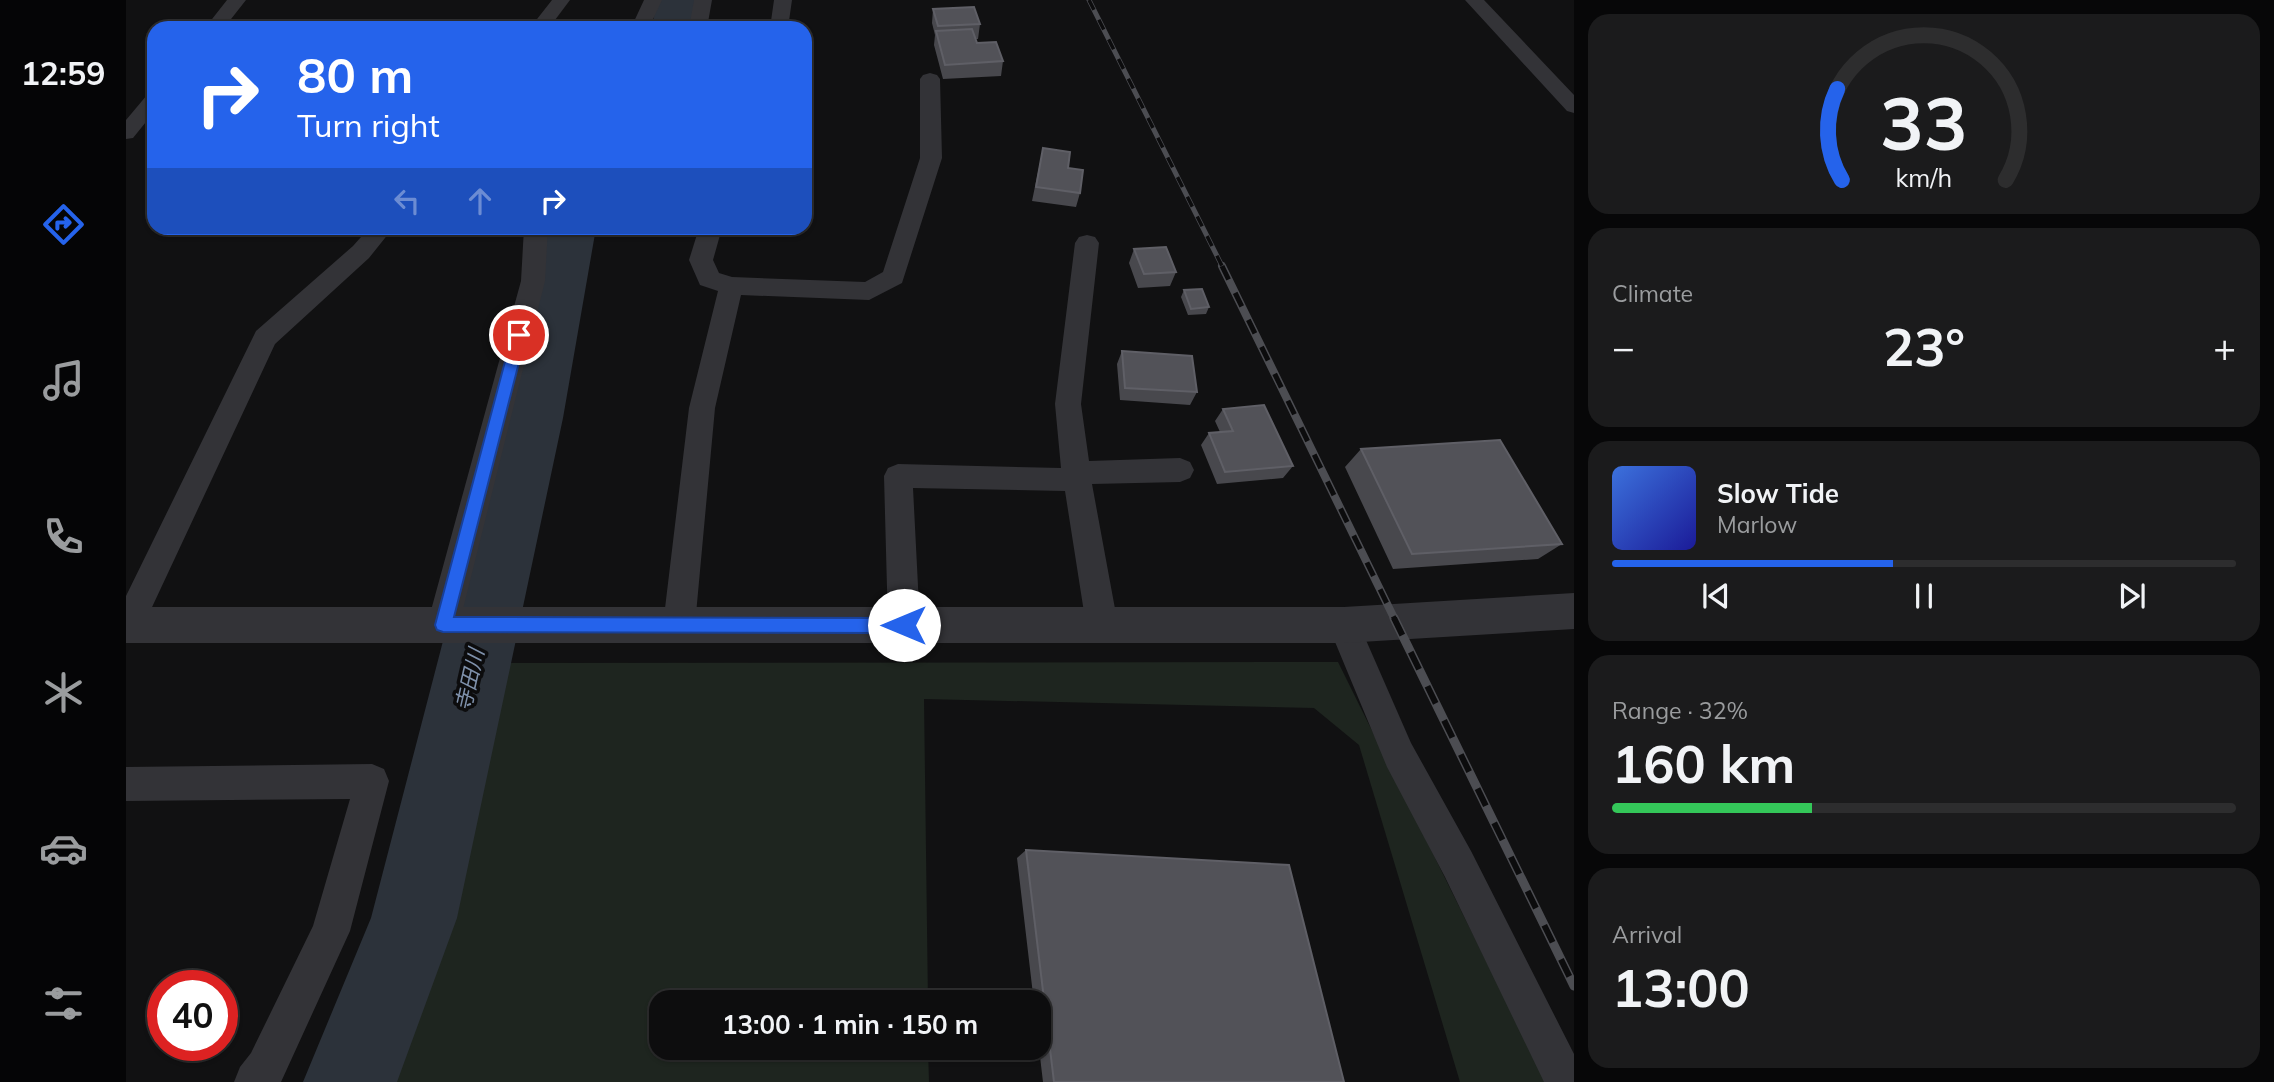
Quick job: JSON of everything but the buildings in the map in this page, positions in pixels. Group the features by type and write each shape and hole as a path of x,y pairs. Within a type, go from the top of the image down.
{"street":[{"path":"220,21 237,0"},
{"path":"544,21 561,0"},
{"path":"643,21 653,0"},
{"path":"700,21 704,0"},
{"path":"780,21 783,0"},
{"path":"1474,0 1574,107"},
{"path":"709,235 701,260 709,279 731,286 869,291 893,277 931,158 930,79"},
{"path":"126,133 147,108"},
{"path":"375,235 361,252 265,338 127,625 1344,625 1574,611"},
{"path":"443,625 533,281 536,235"},
{"path":"1087,243 1068,404 1102,625"},
{"path":"679,625 702,408 731,286"},
{"path":"904,625 898,475 1077,476 1180,470"},
{"path":"1344,625 1399,755 1458,864 1566,1082"},
{"path":"126,784 372,781 331,931 266,1068 255,1082"}],"path":[{"path":"1412,654 1424,680"}],"shaded area":[{"path":"1338,662 1546,1082 1460,1082 1359,745 1314,708 924,699 928,990 649,990 649,1060 928,1060 929,1082 366,1082 438,913 501,663"}],"waterway":[{"name":"寺田川","path":"675,21 678,0"},
{"name":"寺田川","path":"350,1082 414,918 532,418 569,235"}],"railway":[{"path":"1089,0 1222,266"},
{"path":"1222,266 1395,620"},
{"path":"1394,618 1574,986"}],"route":[{"path":"519,335 443,625 904,625"}]}
